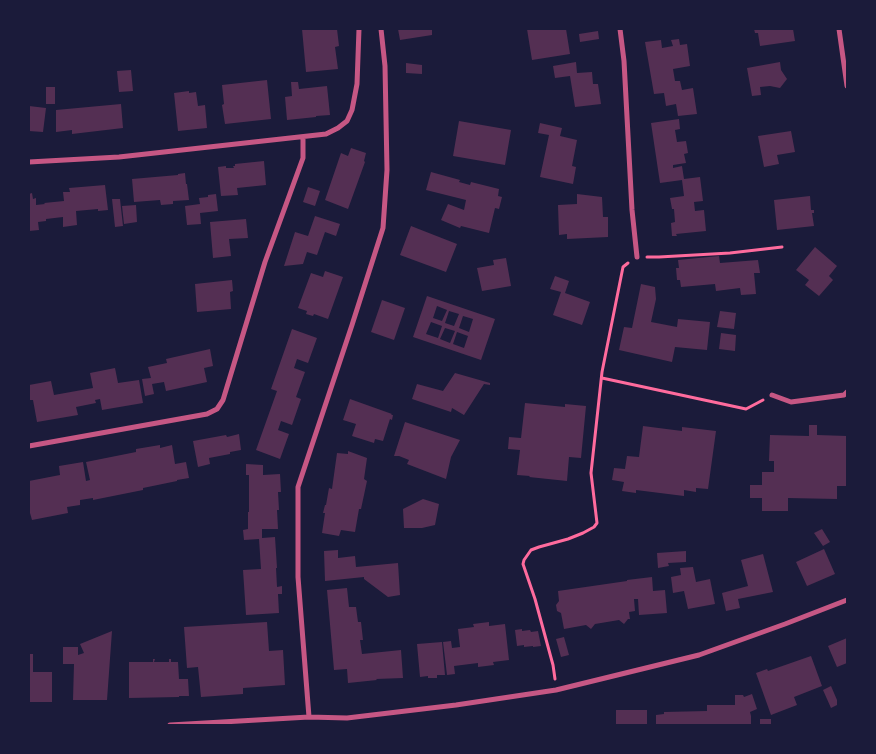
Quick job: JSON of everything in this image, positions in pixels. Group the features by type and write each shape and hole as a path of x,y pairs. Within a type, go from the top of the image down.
{"street":[{"path":"29,162 119,157 326,134 347,121 352,110 357,84 359,29"},
{"path":"309,717 298,577 298,487 383,228 387,170 385,66 382,29"},
{"path":"620,29 624,61 632,210 637,256"},
{"path":"840,29 847,86"},
{"path":"29,446 207,414 217,409 223,400 265,262 303,158 303,137"},
{"path":"772,395 791,402 844,395 847,392"},
{"path":"170,725 309,717 356,717 456,706 556,690 699,655 847,600"}],"path":[{"path":"556,690 552,665 535,599 523,564 531,550 539,546 568,540 594,527 597,523 592,473 602,378 623,267 637,256 659,258 782,247"},
{"path":"602,378 746,409 772,395"}],"building":[{"path":"302,29 337,29 339,46 335,47 338,69 306,72"},
{"path":"398,29 432,29 432,35 400,40"},
{"path":"527,29 566,29 570,54 532,60"},
{"path":"754,29 793,29 795,41 760,46 758,33 755,33"},
{"path":"598,31 599,39 580,42 579,34"},
{"path":"679,39 680,45 687,44 690,66 673,69 675,81 680,81 682,90 693,88 697,114 678,116 676,104 666,106 664,93 654,94 645,42 661,40 662,48 673,46 671,40"},
{"path":"576,62 577,73 592,72 593,84 598,84 601,104 575,107 570,76 555,78 553,66"},
{"path":"780,62 781,70 787,79 780,88 760,87 761,95 752,96 747,68"},
{"path":"406,63 422,65 422,74 406,73"},
{"path":"131,70 133,91 119,92 117,71"},
{"path":"267,80 271,119 225,124 222,105 224,104 222,85"},
{"path":"291,82 298,82 299,89 327,86 330,115 287,120 285,97 292,96"},
{"path":"46,87 55,87 55,104 46,104"},
{"path":"189,91 189,93 196,92 198,106 205,105 207,128 178,131 174,93"},
{"path":"121,104 123,128 72,134 72,130 56,132 56,110"},
{"path":"29,106 46,108 43,132 29,131"},
{"path":"679,119 680,129 675,130 677,142 686,141 688,153 684,154 686,163 673,165 673,168 682,166 684,179 700,177 703,201 694,202 695,211 704,210 706,231 672,236 671,223 675,222 674,209 672,209 670,198 684,196 682,180 660,183 651,123"},
{"path":"459,121 511,130 505,165 453,156"},
{"path":"540,123 562,128 560,136 577,140 572,166 576,167 573,184 540,177 549,135 538,133"},
{"path":"791,131 795,152 777,155 779,164 764,167 758,136"},
{"path":"351,148 366,153 365,162 348,209 325,200 341,153 348,156"},
{"path":"264,161 266,185 237,188 238,195 221,196 218,167 234,168 235,164"},
{"path":"431,172 460,180 459,182 470,185 471,182 499,189 498,196 502,197 499,209 495,208 489,233 461,226 460,228 441,220 448,204 464,210 466,200 426,190"},
{"path":"185,173 189,200 173,201 173,204 161,205 160,200 134,202 132,179"},
{"path":"105,185 108,210 76,211 77,225 63,227 63,217 46,219 46,221 38,222 39,230 29,231 29,194 32,193 33,199 36,198 36,205 45,204 64,201 63,192 70,192 69,188"},
{"path":"308,187 320,191 315,206 303,202"},
{"path":"216,194 218,211 200,213 201,224 187,225 185,206 200,204 199,198"},
{"path":"577,194 602,197 603,217 608,217 608,237 567,239 567,234 559,235 558,205 577,204"},
{"path":"810,196 811,210 814,210 814,213 812,213 814,226 777,230 774,200"},
{"path":"112,199 120,199 123,226 115,227"},
{"path":"136,205 137,222 124,224 122,206"},
{"path":"315,216 340,224 336,236 325,232 317,255 307,252 303,264 284,266 295,232 308,236"},
{"path":"246,219 248,238 229,239 231,256 213,258 210,222"},
{"path":"411,226 457,244 446,272 400,255"},
{"path":"815,247 837,266 829,276 833,280 819,296 805,285 809,280 796,270"},
{"path":"719,256 720,263 758,260 760,273 754,273 756,294 741,295 740,288 716,291 715,284 681,287 680,280 677,280 676,268 679,268 678,260"},
{"path":"506,258 511,286 482,291 477,268 494,265 493,260"},
{"path":"325,271 343,277 328,319 314,314 313,316 306,314 307,311 298,308 311,273 323,277"},
{"path":"555,276 569,281 565,293 590,302 582,325 553,315 561,292 550,289"},
{"path":"232,280 233,291 230,292 231,309 197,312 195,284"},
{"path":"641,284 655,287 656,299 651,322 677,327 678,319 710,322 707,350 675,347 672,362 619,350 624,327 632,328"},
{"path":"427,296 495,319 481,360 413,337","holes":["437,306 447,310 442,321 433,318","449,311 459,314 454,326 445,323","463,316 473,319 469,332 459,328","431,322 442,326 438,338 426,334","445,328 455,331 450,343 440,339","457,332 468,336 464,348 453,344"]},
{"path":"382,300 405,308 394,340 371,332"},
{"path":"720,311 736,313 734,329 717,327"},
{"path":"292,329 317,338 308,363 297,359 294,368 305,372 296,397 301,399 292,425 281,421 278,430 289,434 280,459 256,450 277,391 271,389"},
{"path":"721,333 736,335 735,351 719,349"},
{"path":"210,349 213,366 204,368 207,382 166,391 164,382 152,384 154,394 145,396 142,379 151,378 148,367 167,363 166,359"},
{"path":"115,368 118,383 139,380 143,403 102,410 100,399 95,400 96,403 76,407 78,415 37,422 33,400 29,400 29,385 51,381 54,395 93,388 90,373"},
{"path":"455,373 490,383 490,385 484,384 464,415 452,408 451,412 412,399 417,384 443,391"},
{"path":"350,399 393,415 383,441 375,439 374,443 352,436 356,424 343,420"},
{"path":"525,403 565,407 565,404 586,406 581,458 569,457 567,481 517,475 520,450 508,449 509,437 521,438"},
{"path":"405,422 460,440 451,457 446,479 407,464 409,460 394,456"},
{"path":"809,425 817,425 817,435 847,436 847,486 837,486 837,499 788,498 788,511 762,511 762,498 750,498 750,485 762,485 762,472 774,472 774,461 769,461 770,435 809,436"},
{"path":"643,426 682,431 682,427 716,431 708,489 696,488 696,492 684,490 684,496 636,490 636,493 622,491 624,482 612,480 614,468 625,469 627,456 639,457"},
{"path":"239,434 241,450 209,458 210,464 198,467 193,441"},
{"path":"160,445 160,448 172,445 175,464 186,462 189,478 143,488 143,490 93,500 93,498 80,500 80,505 67,507 68,513 32,520 29,513 29,481 60,475 59,466 83,462 86,481 90,480 86,462"},
{"path":"348,451 367,458 364,479 367,481 355,532 341,530 339,536 322,533 325,513 323,513 329,488 332,489 337,453 348,454"},
{"path":"246,464 263,465 263,475 280,474 281,492 278,492 279,510 277,510 278,529 262,529 262,538 275,537 277,587 282,586 282,594 278,594 279,613 246,615 243,570 261,569 259,539 244,540 243,530 248,529 249,512 249,475 246,475"},
{"path":"423,499 439,504 435,525 422,528 404,528 403,509"},
{"path":"822,529 830,542 823,546 814,533"},
{"path":"824,549 835,574 807,586 796,562"},
{"path":"338,550 338,558 355,556 356,567 398,563 400,595 388,597 364,579 364,577 325,581 324,551"},
{"path":"686,551 686,562 668,563 669,566 658,568 657,553"},
{"path":"763,554 773,592 738,599 740,608 726,611 722,593 748,586 741,560"},
{"path":"693,567 696,582 710,579 715,604 688,609 684,591 673,593 671,577 681,575 680,568"},
{"path":"652,577 653,591 665,590 667,613 639,615 638,599 634,599 635,611 629,612 630,619 624,624 619,620 595,624 591,629 586,625 564,629 561,613 557,611 556,605 559,601 558,591"},
{"path":"347,588 349,607 356,607 358,622 361,622 363,640 360,640 362,654 401,650 403,678 348,683 347,669 334,670 327,590"},
{"path":"267,622 269,651 283,650 285,685 243,688 243,694 201,697 198,667 187,668 184,627"},
{"path":"489,622 489,626 505,624 509,660 493,662 494,665 478,667 478,663 454,666 455,674 447,675 443,642 451,641 452,648 460,647 458,629 474,627 473,624"},
{"path":"522,629 522,631 538,631 541,646 517,646 515,630"},
{"path":"112,631 107,700 73,700 74,664 63,664 63,647 78,647 78,655 84,653 80,644"},
{"path":"564,637 569,655 561,657 556,639"},
{"path":"847,638 847,663 837,667 828,646"},
{"path":"442,642 445,675 437,675 437,678 420,677 417,644"},
{"path":"29,654 33,654 33,672 52,672 52,702 29,702"},
{"path":"811,656 822,686 794,697 797,705 771,715 756,673 767,669 768,671"},
{"path":"153,659 155,659 154,662 169,662 169,659 171,659 171,662 178,662 179,679 188,679 189,696 129,698 129,662 153,662"},
{"path":"831,686 837,700 837,705 831,708 823,690"},
{"path":"752,694 757,709 750,712 751,725 656,725 656,715 664,714 664,712 707,711 707,705 735,705 735,695 743,695 744,697"},
{"path":"616,710 647,710 647,725 616,725"},
{"path":"760,719 771,719 771,725 760,725"}]}
